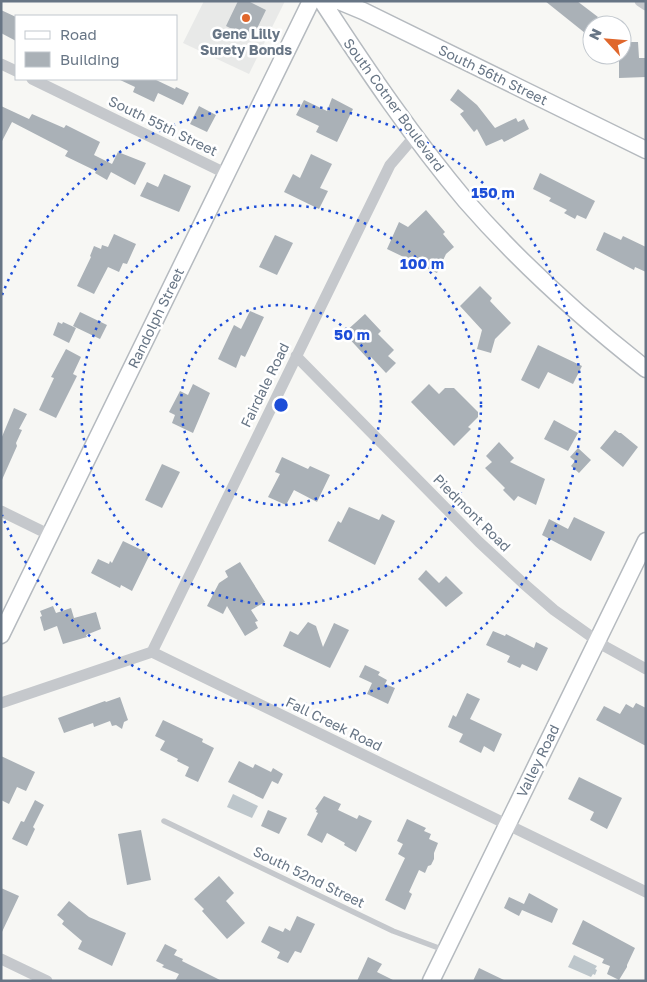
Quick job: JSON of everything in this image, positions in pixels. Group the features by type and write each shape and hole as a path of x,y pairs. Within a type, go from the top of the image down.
{"main road":[{"name":"Randolph Street","path":"1,635 311,1"},
{"name":"South Cotner Boulevard","path":"322,1 414,137 467,202 509,247 574,310 646,370"},
{"name":"South 56th Street","path":"339,1 646,150"},
{"name":"Valley Road","path":"431,981 646,541"}],"street":[{"path":"640,1 646,5"},
{"path":"1,64 15,71"},
{"name":"South 55th Street","path":"34,80 226,174"},
{"name":"Fairdale Road","path":"152,652 390,165 414,137"},
{"name":"Piedmont Road","path":"296,356 506,568 540,599 597,640 646,669"},
{"path":"1,511 50,535"},
{"path":"1,702 152,652"},
{"name":"Fall Creek Road","path":"152,652 646,892"},
{"path":"1,959 47,981"}],"lane":[{"name":"South 52nd Street","path":"164,821 393,931 446,951"}],"shaded area":[{"path":"204,1 285,1 249,74 183,43"},
{"path":"233,794 258,806 252,818 227,807"},
{"path":"574,955 597,966 595,975 593,974 591,977 568,967"}],"building":[{"name":"Gene Lilly Surety Bonds","path":"238,1 248,1 266,10 252,39 226,26"},
{"path":"545,1 577,1 595,15 582,15 582,31"},
{"path":"1,10 15,17 15,40 1,33"},
{"path":"632,42 638,42 639,58 646,58 646,77 619,78 619,65 632,65"},
{"path":"120,80 156,80 189,93 183,105 158,93 154,102 133,92 135,87"},
{"path":"458,89 477,105 495,128 516,118 518,122 524,119 529,129 504,142 502,139 486,146 477,129 474,132 460,114 464,111 450,100"},
{"path":"332,98 353,109 337,142 316,132 319,126 296,115 304,100 327,111"},
{"path":"1,106 29,119 32,114 64,128 66,125 100,142 94,155 112,164 118,152 146,163 135,185 111,172 107,180 95,173 96,171 65,156 68,151 12,122 1,143"},
{"path":"199,106 216,115 207,132 190,124"},
{"path":"311,154 332,164 320,188 328,191 319,209 284,192 293,174 300,178"},
{"path":"540,173 595,201 586,219 577,215 575,219 564,213 567,210 549,201 551,198 533,189"},
{"path":"164,174 191,186 179,212 140,196 147,182 158,187"},
{"path":"426,210 445,232 443,234 454,247 446,254 437,273 387,249 399,222 408,227"},
{"path":"604,232 621,240 623,236 646,247 646,272 635,267 634,270 596,250"},
{"path":"114,234 136,244 127,264 123,263 119,272 108,267 94,294 77,286 91,257 94,246 101,249 102,245 108,247"},
{"path":"275,235 293,243 277,275 259,267"},
{"path":"480,286 492,298 490,301 511,323 495,339 491,353 477,349 482,330 460,306"},
{"path":"250,311 264,317 245,357 241,355 236,368 218,359 234,325 241,329"},
{"path":"80,312 107,325 100,339 73,326"},
{"path":"365,314 381,331 378,334 394,350 388,356 396,363 386,373 371,357 369,360 344,333"},
{"path":"58,322 62,324 63,322 76,328 69,343 53,335"},
{"path":"538,345 582,366 573,384 548,372 539,389 521,380"},
{"path":"66,349 81,357 73,374 77,376 56,418 39,410 54,378 51,377"},
{"path":"193,384 210,393 193,433 172,423 175,415 169,412 180,391 188,395"},
{"path":"429,384 439,394 445,388 454,388 478,412 478,417 468,427 471,429 454,446 411,402"},
{"path":"14,408 27,414 19,429 22,430 16,443 17,446 1,482 1,439"},
{"path":"554,420 578,433 568,451 544,439"},
{"path":"615,430 638,447 623,467 600,448"},
{"path":"499,442 514,458 510,462 545,479 536,505 518,496 514,501 503,490 505,488 485,468 492,462 486,456"},
{"path":"578,448 591,460 579,473 571,466 575,461 570,457"},
{"path":"282,457 308,469 310,466 330,475 317,502 294,490 286,505 268,497 280,474 275,472"},
{"path":"162,464 180,472 162,508 145,500"},
{"path":"349,507 379,520 382,514 395,521 375,565 328,541 338,521 341,523"},
{"path":"574,517 605,532 591,561 542,535 549,519 568,529"},
{"path":"123,541 150,554 132,591 121,585 120,588 91,573 98,559 109,564 110,561 112,563"},
{"path":"240,562 265,602 251,610 258,621 255,622 258,628 245,636 227,606 223,614 207,606 219,583 228,577 225,571"},
{"path":"426,570 439,583 446,576 463,593 446,607 418,579"},
{"path":"53,606 56,613 71,608 74,618 96,612 101,629 86,635 87,637 63,644 57,626 44,631 40,617 42,616 40,611"},
{"path":"308,622 316,626 323,647 334,623 349,630 330,668 283,646 290,631 298,635"},
{"path":"493,631 505,636 506,634 534,648 536,642 548,648 537,671 522,664 520,668 507,662 510,656 486,645"},
{"path":"365,665 380,672 378,675 387,680 385,684 395,688 388,704 367,694 372,683 359,677"},
{"path":"467,693 480,699 470,719 502,734 494,752 484,746 481,753 459,742 463,734 448,727 453,715 456,717"},
{"path":"120,697 128,720 124,722 122,729 116,725 112,726 110,721 94,727 93,723 64,733 58,718"},
{"path":"636,703 646,708 646,746 596,720 604,706 620,714 626,704 633,708"},
{"path":"163,720 203,739 202,742 214,748 198,782 185,776 189,767 160,750 165,741 155,736"},
{"path":"1,756 35,772 26,791 17,787 9,804 1,800"},
{"path":"239,761 253,768 255,764 271,772 273,768 283,774 278,784 272,781 263,799 228,782"},
{"path":"579,777 622,798 607,829 590,820 594,812 568,799"},
{"path":"324,796 341,804 338,810 357,819 359,815 372,821 356,852 327,833 322,843 307,835 318,813 315,809"},
{"path":"35,800 44,805 33,827 35,829 27,846 12,839 21,821 24,822"},
{"path":"268,810 287,818 279,834 261,826"},
{"path":"407,819 426,828 424,831 431,834 429,839 438,843 431,865 428,866 425,873 419,870 409,892 412,894 405,910 385,900 405,858 398,854 403,844 397,841"},
{"path":"141,830 151,880 127,885 118,834"},
{"path":"219,876 234,893 226,901 245,923 227,939 194,899"},
{"path":"1,888 19,896 1,934"},
{"path":"529,893 558,909 552,923 522,910 519,916 504,908 509,897 524,904"},
{"path":"69,901 89,917 126,933 112,966 78,949 82,941 62,924 64,921 57,915"},
{"path":"297,916 315,924 301,953 295,951 288,963 277,958 280,952 261,942 269,926 283,932 285,928 290,931"},
{"path":"583,920 635,948 619,980 607,974 610,966 602,963 604,959 572,944"},
{"path":"165,944 177,950 174,955 183,959 182,961 222,981 175,981 179,974 162,967 164,965 156,961"},
{"path":"368,957 382,964 377,972 395,981 357,981"},
{"path":"479,968 506,981 473,981"}],"place":[{"name":"Gene Lilly Surety Bonds","path":"246,18"}]}
